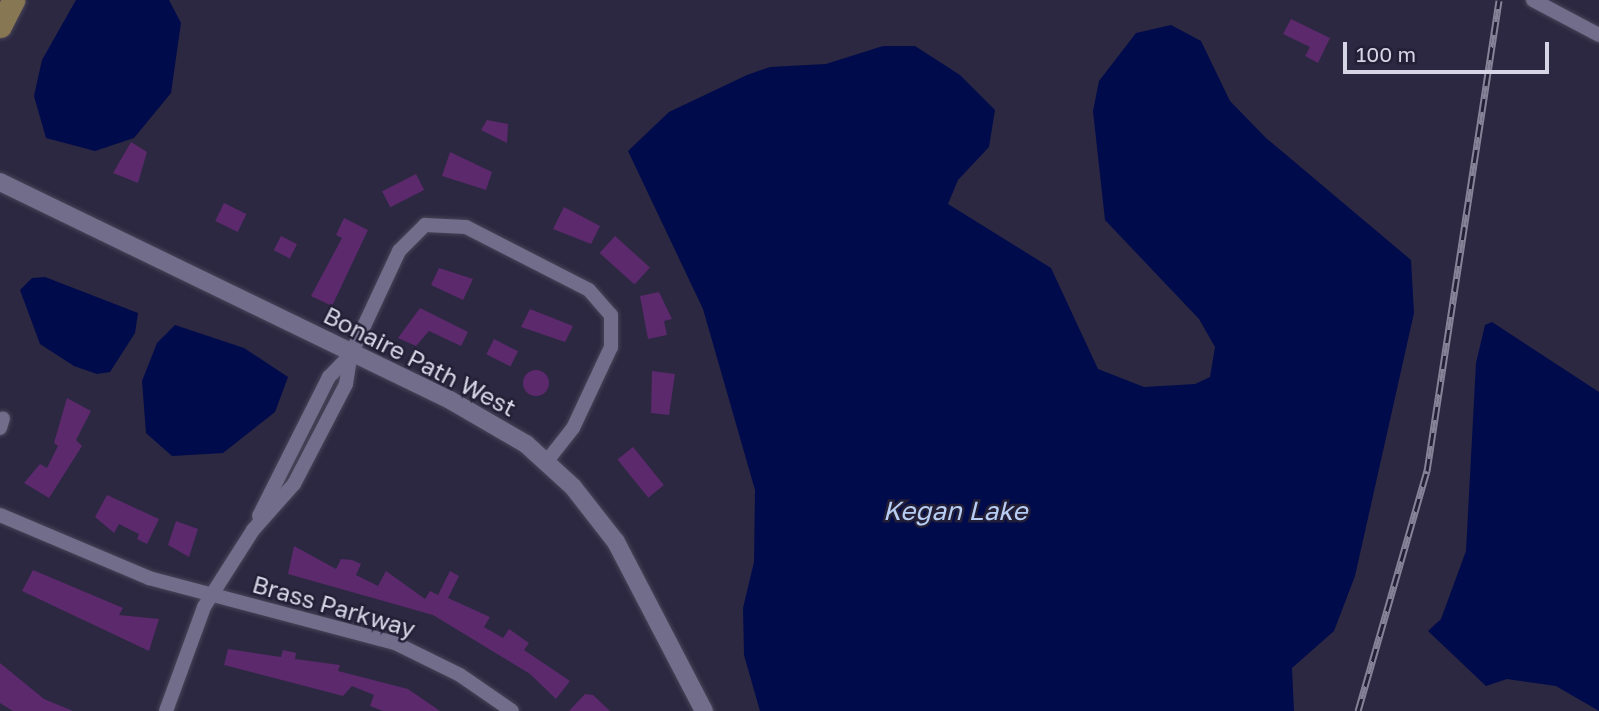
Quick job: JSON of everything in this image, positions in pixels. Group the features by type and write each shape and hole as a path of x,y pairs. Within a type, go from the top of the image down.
{"main road":[{"path":"0,26 13,0"}],"street":[{"path":"1534,0 1599,35"},
{"name":"Bonaire Path West","path":"0,182 477,414 547,461 616,542 704,711"},
{"path":"166,711 211,596 253,530 329,377 351,354 398,251 414,232 438,222 466,227 589,290 611,315 611,347 573,428 547,461"},
{"name":"Brass Parkway","path":"0,515 115,566 211,596 395,643 460,675 512,711"}],"water":[{"path":"76,0 169,0 181,23 171,93 134,138 95,151 46,138 34,96 42,60"},
{"name":"Kegan Lake","path":"1171,25 1201,41 1230,101 1266,138 1411,260 1414,313 1355,576 1334,631 1292,668 1294,711 760,711 744,655 743,608 754,562 755,490 703,309 628,151 669,112 747,75 770,67 826,64 883,46 915,46 960,75 995,110 989,147 958,180 948,204 1051,268 1098,369 1144,387 1195,384 1210,377 1215,347 1199,319 1105,220 1093,111 1099,81 1136,33"},
{"path":"45,277 138,313 135,333 110,372 97,374 74,366 40,344 20,290 32,278"},
{"path":"1492,322 1599,392 1599,711 1556,686 1507,679 1486,686 1428,631 1441,619 1466,551 1476,363 1485,325"},
{"path":"175,325 244,348 288,377 275,412 223,453 172,456 146,433 142,381 157,343"}],"building":[{"path":"1291,19 1330,38 1318,63 1305,56 1310,47 1283,34"},
{"path":"487,120 508,124 507,143 481,130"},
{"path":"131,142 147,152 138,183 113,173"},
{"path":"450,152 492,172 486,190 442,176"},
{"path":"416,174 424,190 390,207 382,191"},
{"path":"224,203 246,214 238,232 215,221"},
{"path":"564,207 600,226 591,244 553,229"},
{"path":"344,218 368,230 332,306 311,296 342,238 336,235"},
{"path":"281,236 297,244 290,258 274,250"},
{"path":"615,236 650,267 635,285 600,253"},
{"path":"439,268 473,279 463,300 431,285"},
{"path":"659,292 672,319 664,321 667,335 648,339 640,296"},
{"path":"420,308 468,332 461,346 429,331 416,346 398,338"},
{"path":"530,309 573,326 565,342 521,327"},
{"path":"494,339 518,351 510,366 486,354"},
{"path":"536,370 545,374 549,383 545,392 536,396 527,392 523,383 527,374"},
{"path":"652,371 675,374 669,415 651,413"},
{"path":"67,398 91,411 76,440 82,446 49,498 24,483 40,464 47,468 58,446 54,443"},
{"path":"633,447 664,485 648,498 617,460"},
{"path":"107,495 159,519 147,544 137,539 139,534 119,524 114,533 95,517"},
{"path":"176,521 198,529 189,557 168,545"},
{"path":"294,546 336,569 341,559 361,564 356,575 378,586 386,571 425,599 430,591 438,595 450,571 459,576 448,598 490,617 484,627 503,638 509,629 529,643 524,650 570,681 556,699 530,674 433,615 288,574"},
{"path":"33,570 123,608 119,615 159,619 149,651 22,591"},
{"path":"228,649 281,657 283,650 296,653 295,659 340,665 338,671 408,689 440,711 383,711 370,706 374,695 352,686 343,696 224,665"},
{"path":"0,663 44,699 73,711 13,711 0,703"},
{"path":"585,694 593,695 610,711 569,711"}],"railway":[{"path":"1358,711 1427,471 1499,0"}]}
